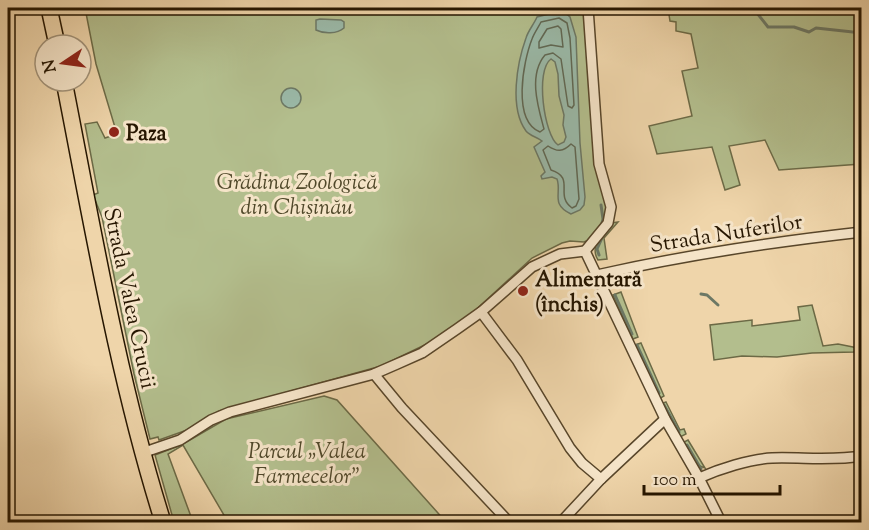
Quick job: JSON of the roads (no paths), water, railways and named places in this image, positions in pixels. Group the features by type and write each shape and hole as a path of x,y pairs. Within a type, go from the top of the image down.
{"main road":[{"path":"50,8 55,33"},
{"name":"Strada Valea Crucii","path":"66,93 102,274 142,453 163,522"}],"street":[{"path":"142,453 180,440 211,420 230,412 374,374 422,353 481,312 532,267 560,254 585,251 608,223 611,207 599,164 588,8"},
{"name":"Strada Nuferilor","path":"597,275 685,256 779,241 861,232"},
{"path":"585,251 665,419 722,522"},
{"path":"481,312 517,360 570,448 582,463 601,479"},
{"path":"374,374 402,408 509,522"},
{"path":"561,522 601,479 665,419"},
{"path":"699,478 713,471 770,458 832,459 861,456"}],"water":[{"path":"564,12 570,17 576,37 580,143 585,197 584,205 580,210 571,214 559,202 557,179 552,177 542,179 541,176 545,172 534,147 542,141 526,131 518,110 516,85 520,60 527,35 537,17","holes":["551,59 555,62 566,137 564,142 558,145 553,139 545,116 542,88 546,65"]},
{"path":"316,20 341,20 344,22 344,28 327,33 316,30"},
{"path":"287,88 295,88 301,94 301,102 295,108 287,108 281,102 281,94"}],"waterway":[{"path":"753,8 768,27 794,27 809,32 816,28 862,33"},
{"path":"601,205 603,219 601,227"},
{"path":"599,255 597,249 602,238"},
{"path":"701,294 707,295 718,305"},
{"path":"615,295 632,334"},
{"path":"637,345 659,393"},
{"path":"664,405 679,432"},
{"path":"687,445 701,469"}],"place":[{"name":"Paza","path":"114,132"},
{"name":"Alimentară (închis)","path":"523,291"}],"park label":[{"name":"Grădina Zoologică din Chișinău","path":"297,194"},
{"name":"Parcul „Valea Farmecelor”","path":"307,462"}]}
